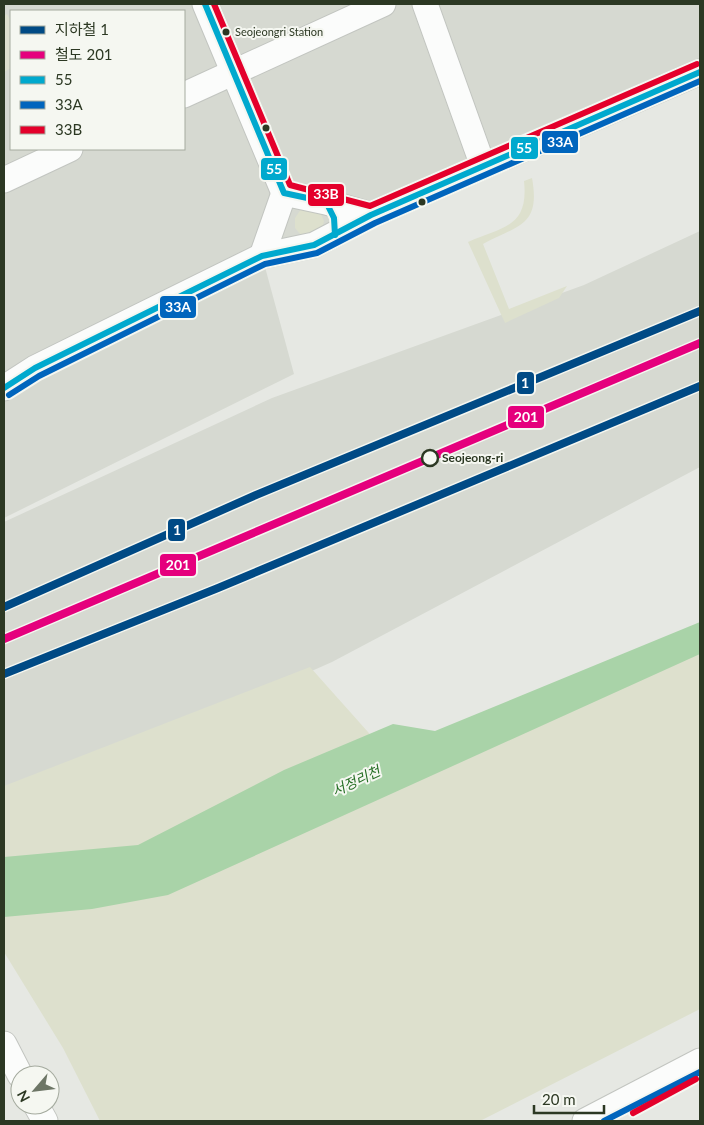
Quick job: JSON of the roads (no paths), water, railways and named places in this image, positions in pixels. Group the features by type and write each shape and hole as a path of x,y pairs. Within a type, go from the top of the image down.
{"street":[{"path":"204,4 284,193 262,256"},
{"path":"185,95 383,4"},
{"path":"425,4 483,166"},
{"path":"4,388 35,368 262,256 295,251 314,245 371,215 700,72"},
{"path":"4,180 68,150"},
{"path":"284,193 326,202 371,215"},
{"path":"326,202 334,218 336,235"},
{"path":"4,1044 15,1065"},
{"path":"585,1121 700,1060"}],"water":[{"name":"서정리천","path":"700,622 700,654 168,895 92,909 4,917 4,857 138,845 284,770 393,724 435,731"}],"metro line":[{"name":"1","path":"4,607 256,495 700,311"},
{"name":"1","path":"4,674 218,588 700,386"}],"rail line":[{"name":"201","path":"4,639 700,343"}],"place":[{"name":"Seojeongri Station","path":"226,32"},
{"name":"Seojeong-ri","path":"430,458"}]}
